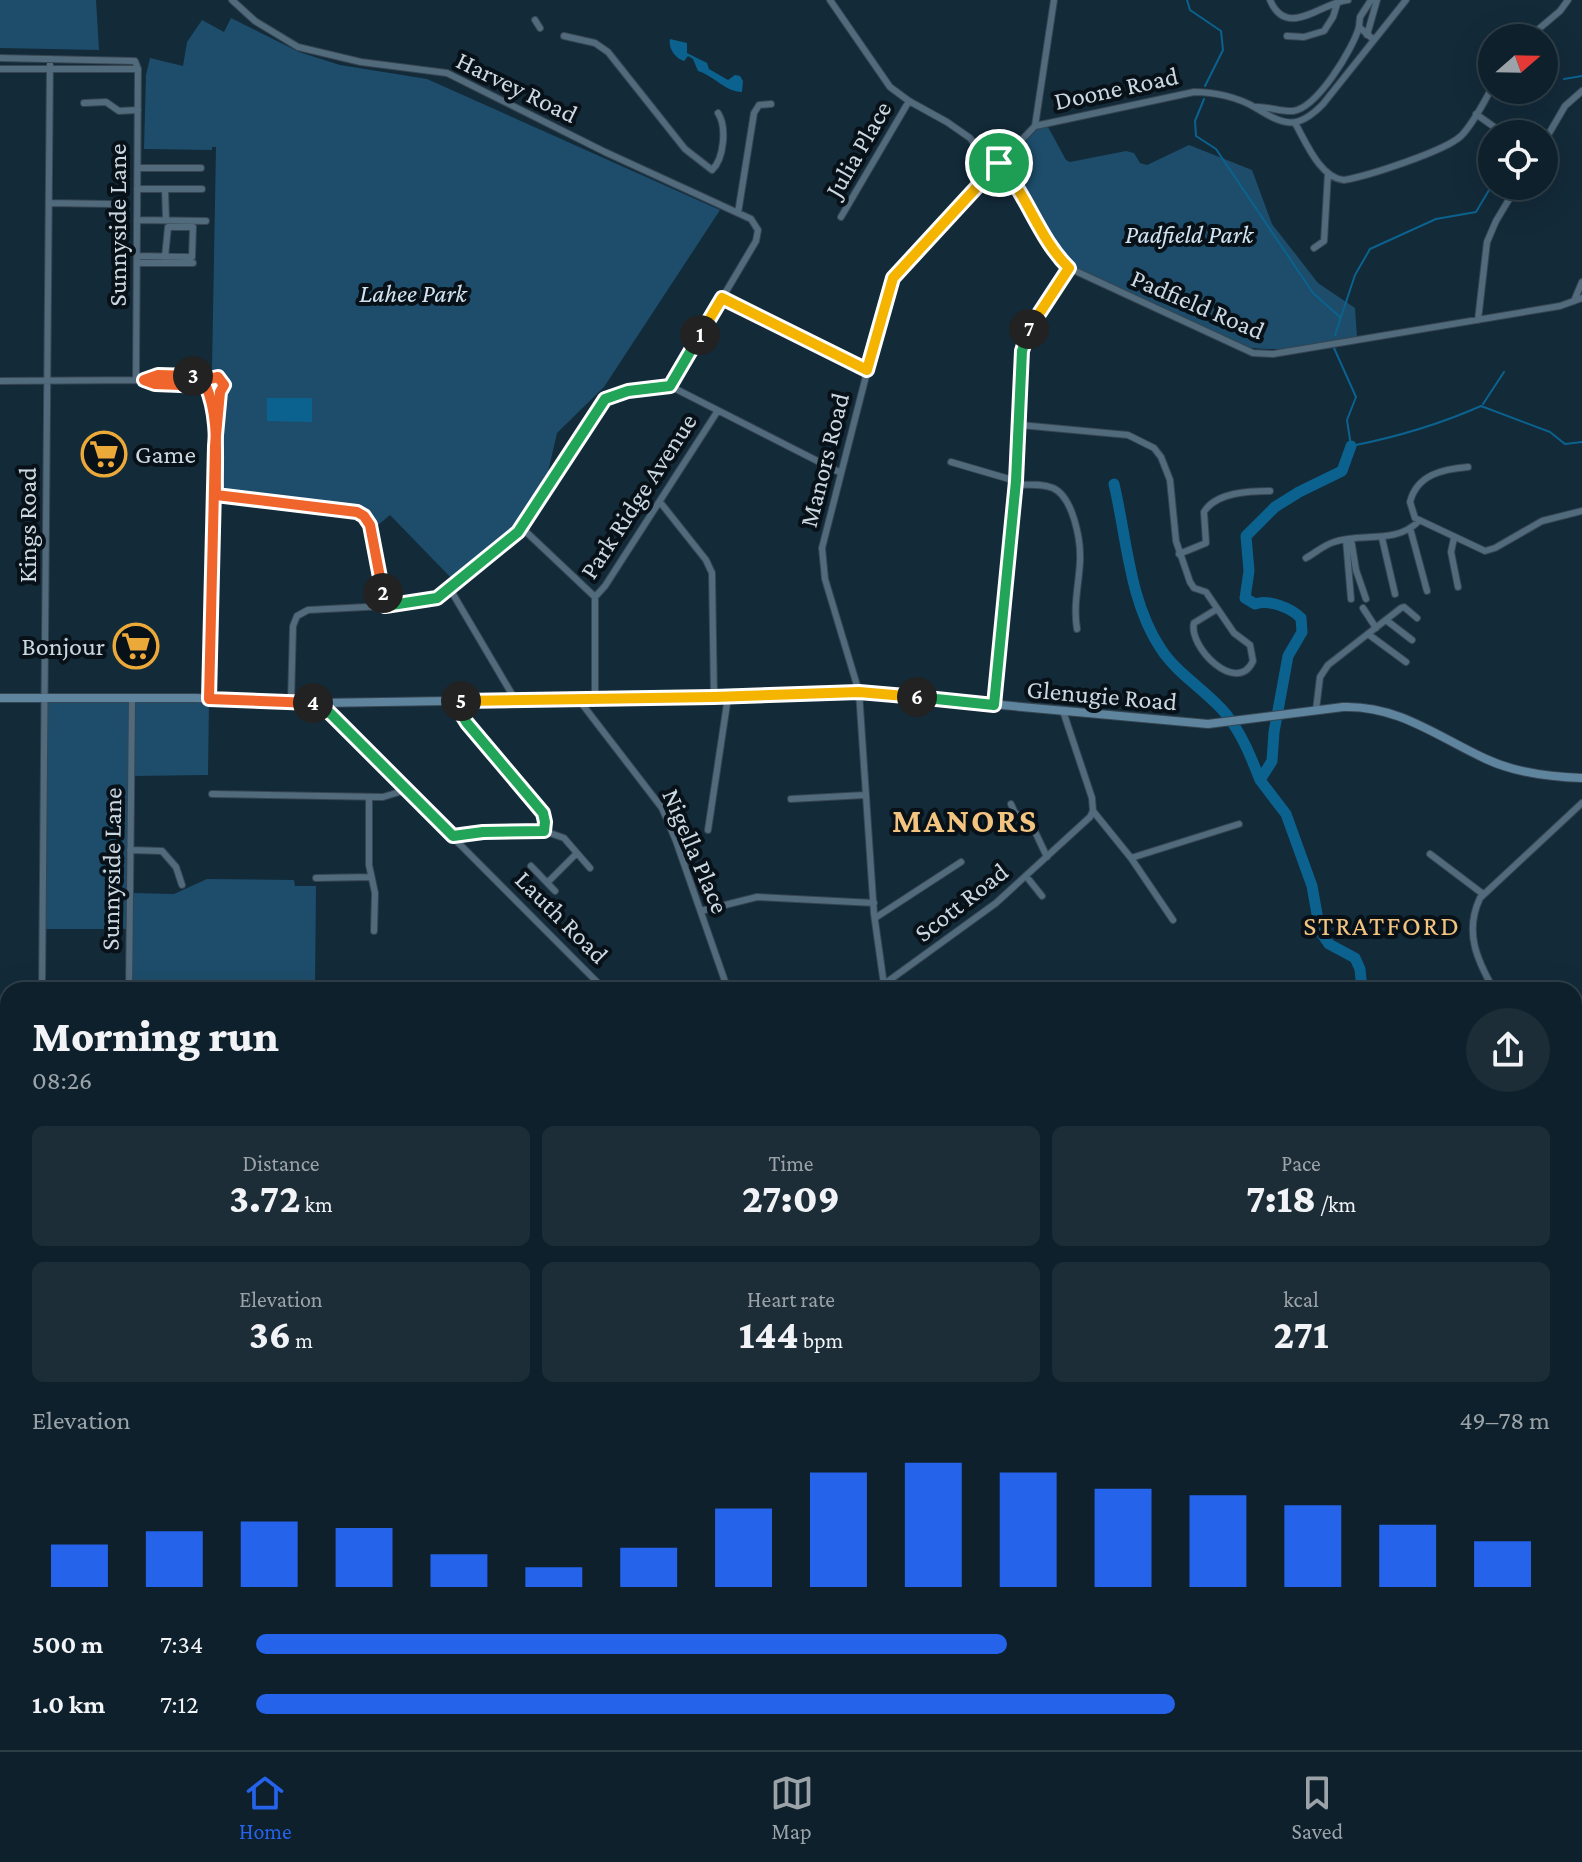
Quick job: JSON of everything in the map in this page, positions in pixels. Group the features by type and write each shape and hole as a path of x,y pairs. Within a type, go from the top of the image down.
{"street":[{"name":"Harvey Road","path":"232,0 255,21 298,47 361,62 447,73 605,152 738,213"},
{"name":"Padfield Road","path":"830,0 890,87 970,138 1011,178 1057,254 1069,268 1187,325 1258,354 1560,306 1582,298"},
{"path":"1035,126 1054,0"},
{"path":"1270,0 1278,13 1292,18 1310,15 1338,1 1348,0"},
{"path":"1255,107 1290,111 1302,108 1317,94 1352,48 1360,17 1371,0"},
{"path":"1367,35 1377,0"},
{"path":"1406,0 1323,104 1311,116 1295,123 1328,173 1338,180 1351,179 1430,152 1461,136 1482,104"},
{"path":"1545,24 1568,0"},
{"path":"1287,36 1304,37 1324,31 1338,1"},
{"path":"1359,27 1374,40"},
{"path":"564,36 595,43 608,52 685,149 712,170 716,167 724,127 718,113"},
{"path":"0,58 135,61 138,69 0,69"},
{"name":"Kings Road","path":"42,982 50,59"},
{"name":"Sunnyside Lane","path":"138,69 140,380"},
{"path":"1557,120 1565,106 1582,91"},
{"name":"Doone Road","path":"1035,126 1194,92 1214,93 1255,107 1273,119 1295,123"},
{"name":"Julia Place","path":"841,217 909,101"},
{"path":"84,103 106,102 116,110 138,110"},
{"path":"670,386 759,234 754,222 738,213 755,109 759,105 771,104"},
{"path":"1476,114 1484,120"},
{"name":"Manors Road","path":"882,982 859,692 822,562 826,531 893,278 1035,126"},
{"path":"138,168 201,168"},
{"path":"1314,248 1324,241 1328,173"},
{"path":"137,189 202,189"},
{"path":"165,189 166,220"},
{"path":"1478,320 1487,242 1509,200"},
{"path":"49,203 110,204"},
{"path":"137,220 206,221"},
{"path":"137,260 193,256 193,227 167,227 165,257"},
{"path":"137,260 193,263"},
{"path":"994,705 1016,483 1023,340 1069,268"},
{"path":"1574,301 1582,282"},
{"path":"722,298 867,370"},
{"path":"0,381 140,380 155,384 207,382 214,376 221,379 224,385 220,392 216,435"},
{"path":"207,382 216,435 209,699"},
{"path":"291,702 293,626 297,616 308,610 433,600 450,589 522,528 605,399 628,391 670,386 841,473"},
{"path":"211,393 220,392"},
{"name":"Park Ridge Avenue","path":"595,700 595,597 717,412"},
{"path":"1020,425 1128,435 1154,448 1170,480 1172,517 1179,554 1190,582 1194,588 1206,592 1234,633 1250,645 1253,661 1243,673 1234,675 1224,670 1194,636 1194,623 1217,609"},
{"path":"951,462 1016,483 1049,486 1060,492 1068,503 1080,559 1075,608 1077,629"},
{"path":"1468,467 1441,470 1418,486 1410,502 1412,515 1485,551 1542,521 1582,511"},
{"path":"1179,554 1206,543 1204,512 1211,504 1237,494 1270,491"},
{"path":"216,495 355,510 364,516 372,533 385,606"},
{"path":"660,502 706,560 712,573 714,697"},
{"path":"1306,558 1333,542 1382,538 1410,528 1419,521"},
{"path":"522,528 595,597"},
{"path":"1410,528 1427,591"},
{"path":"1382,538 1395,594"},
{"path":"1454,538 1451,552 1458,587"},
{"path":"1349,540 1366,599"},
{"path":"1349,540 1351,599"},
{"path":"450,589 516,701"},
{"path":"1316,710 1322,672 1403,607 1417,618"},
{"path":"1363,608 1376,628"},
{"path":"1386,620 1412,640"},
{"path":"1368,634 1406,662"},
{"name":"Glenugie Road","path":"0,698 319,703 595,700 859,692 1193,723 1223,723 1353,706 1400,715 1507,767 1533,774 1582,778"},
{"path":"708,830 728,697"},
{"name":"Sunnyside Lane","path":"129,982 132,700"},
{"name":"Nigella Place","path":"579,700 656,798 676,841 725,982"},
{"path":"453,701 467,723 543,813 544,831"},
{"name":"Lauth Road","path":"319,703 597,982"},
{"path":"1063,711 1092,798 1093,811 1131,858 1173,920"},
{"path":"212,794 369,797 406,790"},
{"path":"791,799 865,795"},
{"path":"369,797 371,877 375,893 374,931"},
{"path":"1490,982 1477,957 1472,935 1474,913 1483,894 1582,803"},
{"path":"1011,804 1015,813 1030,821 1047,857"},
{"name":"Scott Road","path":"888,982 996,903 1085,822 1093,811"},
{"path":"1131,858 1239,824"},
{"path":"453,836 544,831 564,838 590,868"},
{"path":"130,850 162,851 176,867 182,885"},
{"path":"548,882 577,853"},
{"path":"1430,854 1483,894"},
{"path":"875,918 961,862"},
{"path":"531,866 555,891"},
{"path":"1026,876 1042,896"},
{"path":"316,878 371,877"},
{"path":"701,911 757,897 874,903"}],"green space":[{"path":"0,0 96,0 99,50 0,48"},
{"name":"Lahee Park","path":"231,18 299,52 340,65 427,79 720,210 604,387 557,433 543,494 522,527 456,583 390,515 371,531 355,511 215,495 215,395 206,386 212,368 216,147 212,150 144,149 146,75 150,58 183,66 187,42 202,20 224,32"},
{"name":"Padfield Park","path":"1047,125 1070,162 1126,151 1134,153 1140,163 1147,165 1189,145 1252,170 1272,224 1318,283 1355,308 1357,336 1298,348 1250,348 1069,266 1057,252 1007,162 1038,128"},
{"path":"44,698 209,699 208,775 131,776 130,893 174,894 207,879 294,880 295,886 316,886 315,982 129,982 130,929 42,929"}],"shaded area":[{"path":"670,39 687,43 687,53 707,63 709,69 728,80 735,75 740,76 742,92 698,71 693,59 688,56 684,61 678,58 671,49"},
{"path":"267,398 312,398 312,422 267,421"}],"waterway":[{"path":"1187,0 1190,10 1221,31 1223,50 1205,86"},
{"path":"1564,79 1582,76"},
{"path":"1204,99 1195,121 1196,136 1216,149 1313,293 1340,317"},
{"path":"1335,335 1355,275 1370,249 1436,219 1476,212 1483,200"},
{"path":"1334,348 1356,397 1347,420 1351,446 1417,430 1481,406 1550,432 1565,444 1582,442"},
{"path":"1483,404 1504,372"},
{"path":"1351,446 1342,471 1275,507 1246,536 1249,571 1245,598 1255,604 1280,605 1301,618 1302,632 1288,656 1272,761 1260,780 1286,814 1312,886 1320,931 1329,944 1355,958 1361,982"},
{"path":"1114,484 1135,590 1150,630 1168,658 1232,722 1260,780"}],"place":[{"name":"Game","path":"104,454"},
{"name":"Bonjour","path":"136,646"}],"district":[{"name":"MANORS","path":"965,820"},
{"name":"STRATFORD","path":"1382,925"}],"route":[{"path":"999,163 893,278 867,370 722,298 670,386 628,391 605,399 522,528 433,600 385,606 370,525 355,510 216,495 216,435 211,393 206,386 155,384 144,380 158,375 203,376 209,379 214,376 224,382 220,392 219,423 216,435 215,446 209,699 319,703 453,836 544,831 545,822 543,813 467,723 453,701 859,692 994,705 1016,481 1023,340 1069,268 999,163"}]}
